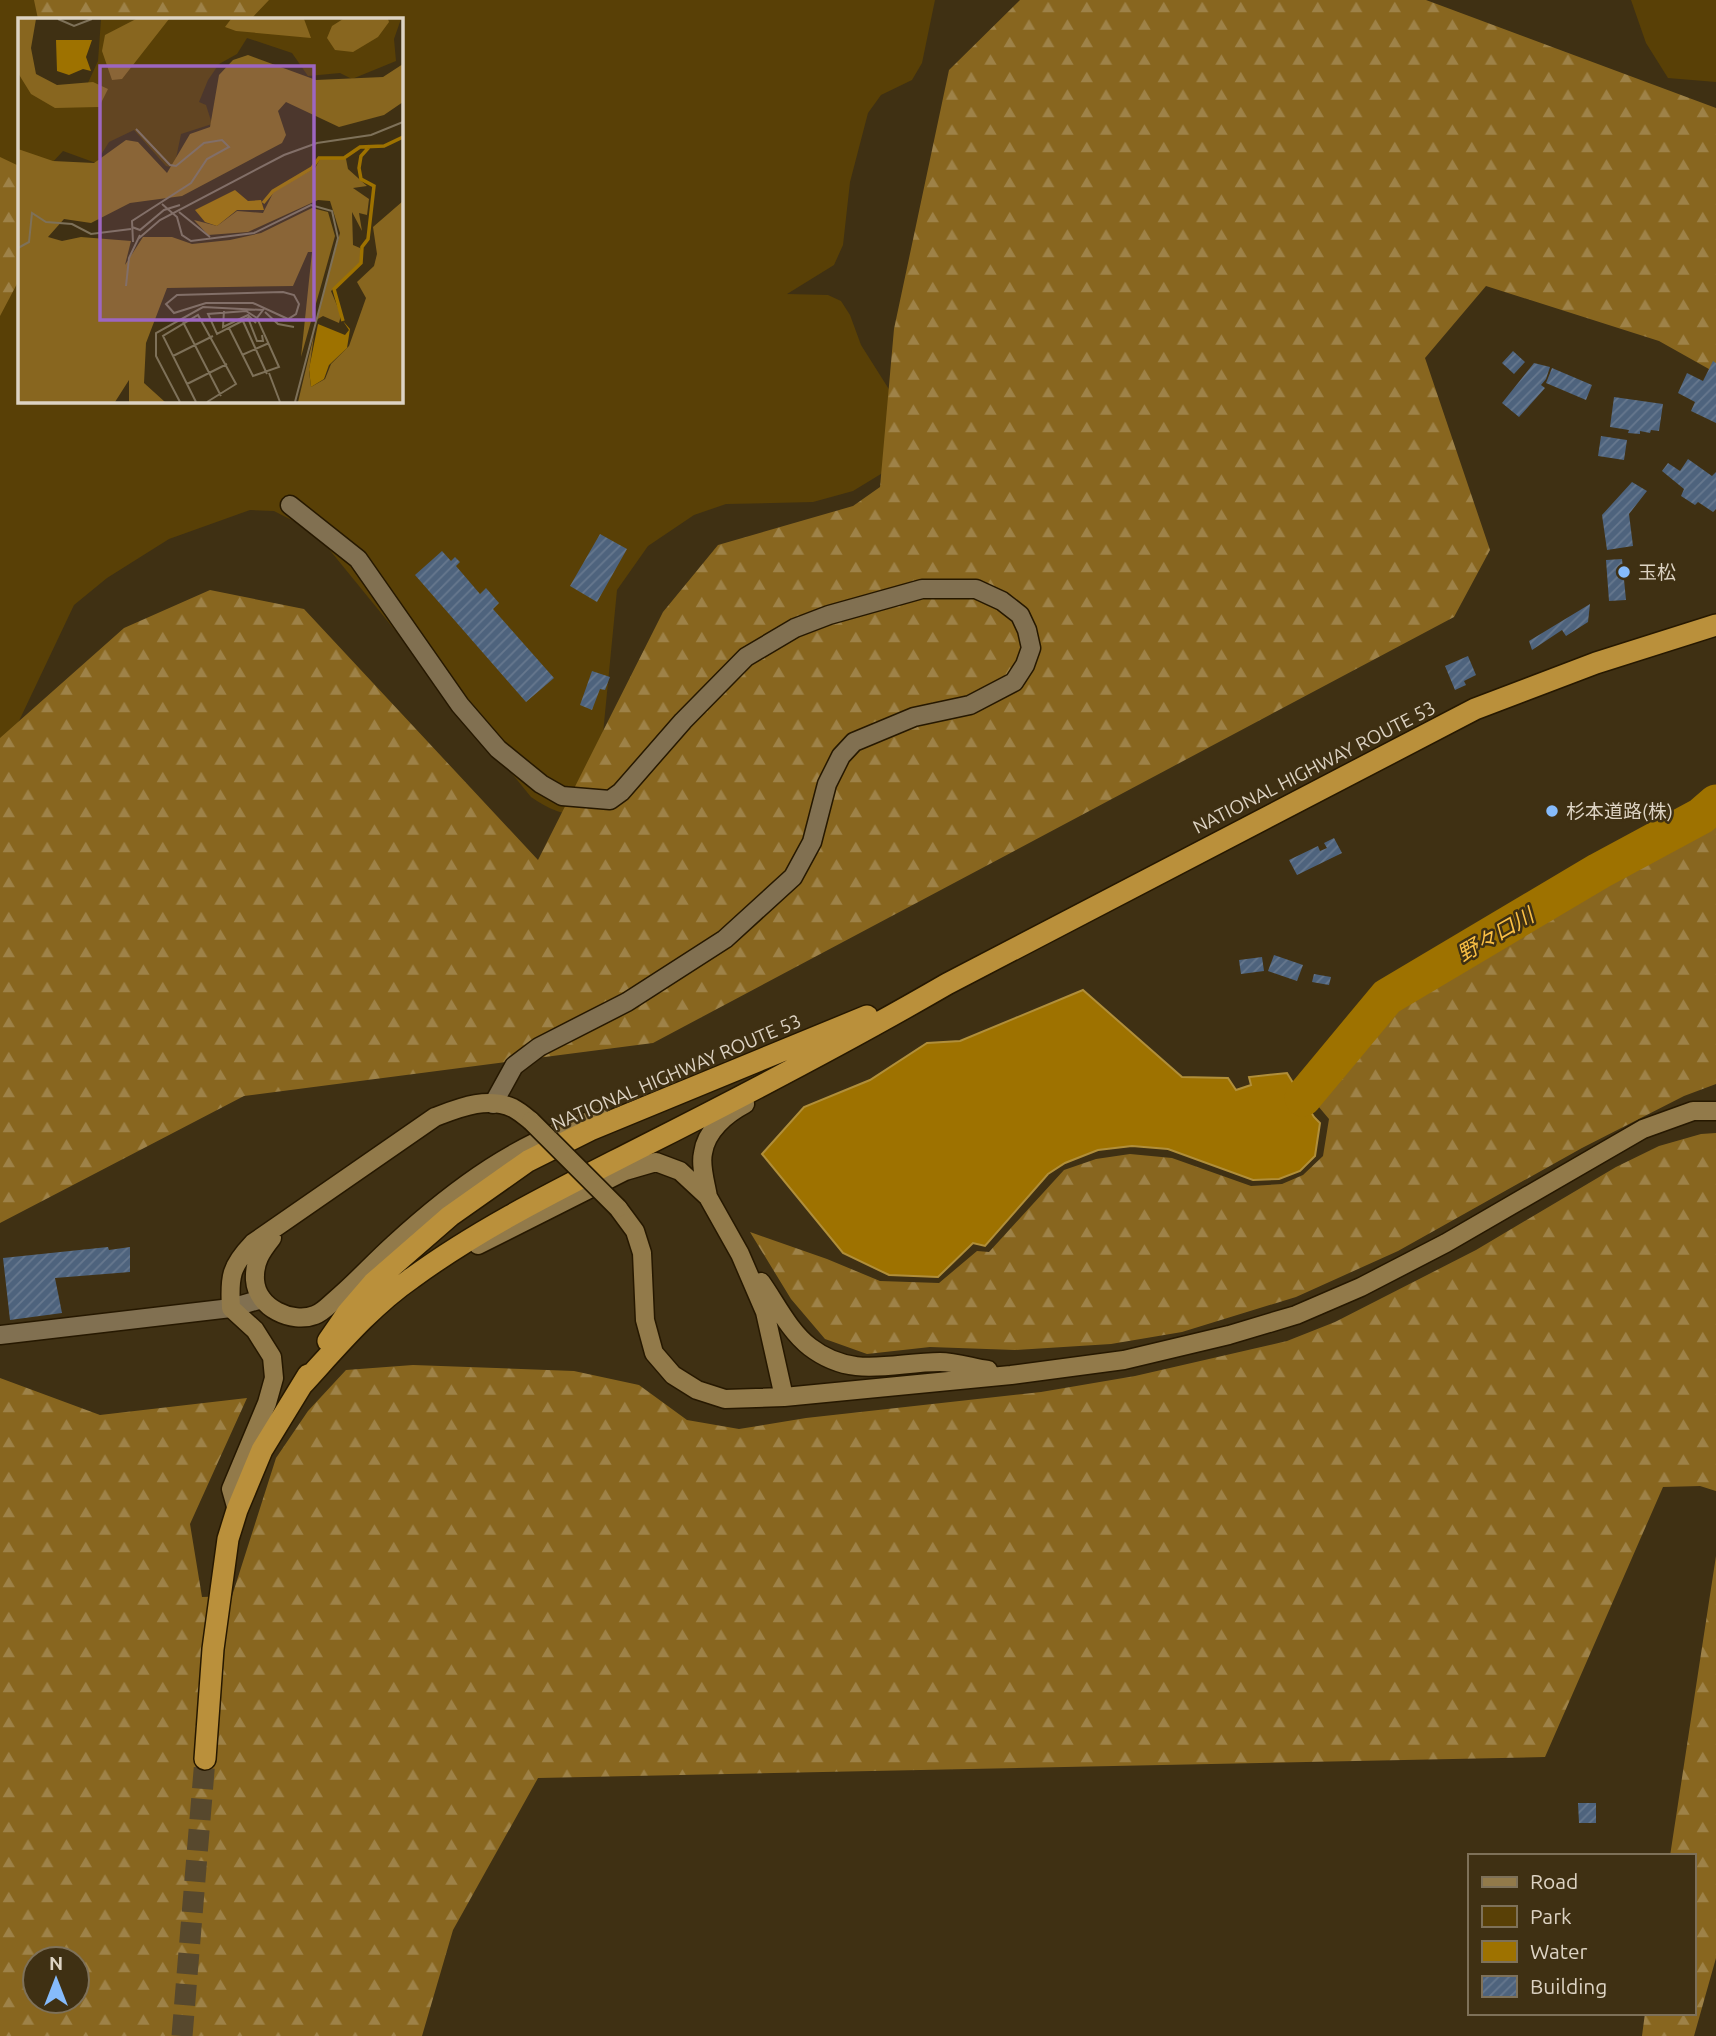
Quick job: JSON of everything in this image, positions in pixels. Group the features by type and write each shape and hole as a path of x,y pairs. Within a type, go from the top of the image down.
{"highway":[{"name":"NATIONAL HIGHWAY ROUTE 53","path":"302,1385 354,1329 410,1279 484,1231 545,1198 886,1019 947,984 1475,709 1597,663 1716,625"},
{"name":"NATIONAL HIGHWAY ROUTE 53","path":"205,1759 213,1649 228,1539 237,1510 262,1450 348,1312 373,1283 450,1216 528,1161 590,1130 947,984"}],"street":[{"path":"290,505 358,559 460,705 498,749 541,784 562,796 610,800 621,792 683,721 747,657 795,628 829,615 922,589 976,589 1002,601 1020,615 1027,630 1031,648 1025,665 1014,682 970,705 914,717 854,742 841,755 827,784 812,842 793,877 725,939 627,1002 539,1046 514,1066 493,1104"},
{"path":"708,1197 702,1153 712,1130 731,1111 813,1069 886,1019"},
{"path":"237,1510 231,1489 267,1404 274,1377 272,1357 256,1330 232,1308 230,1285 237,1260 253,1244 435,1117 467,1105 493,1104 512,1108 531,1121 618,1208 635,1231 642,1253 645,1320 654,1353 673,1375 696,1391 725,1399 784,1397 1011,1375 1124,1360 1229,1335 1296,1315 1361,1287 1446,1243 1643,1129 1693,1111 1716,1111"},
{"path":"286,1222 257,1256 255,1282 262,1299 281,1315 302,1319 319,1314 392,1245 450,1196 512,1155 572,1125 638,1110"},
{"path":"410,1279 625,1171 656,1162 680,1171 708,1197 740,1254 765,1312 784,1397"},
{"path":"740,1254 797,1333 810,1347 839,1363 869,1369 942,1362 1011,1375"},
{"path":"0,1335 232,1308 262,1299"}],"green space":[{"path":"0,0 935,0 922,63 912,80 881,95 868,113 850,182 843,245 834,265 787,294 828,295 841,301 850,315 861,345 897,402 894,466 853,491 813,502 726,504 694,515 648,546 617,590 595,816 561,812 531,797 315,532 274,511 250,510 169,539 107,578 74,605 0,761"},
{"path":"34,0 269,0 252,18 38,18"},
{"path":"1020,0 1426,0 1716,108 1716,373 1659,341 1486,286 1425,358 1490,550 1454,617 653,1043 244,1096 0,1223 0,738 124,628 210,590 304,609 538,860 663,612 718,545 853,506 880,487 894,329 949,70"},
{"path":"1631,0 1716,0 1716,82 1668,78 1646,43"},
{"path":"0,157 18,166 18,282 0,316"},
{"path":"1716,817 1716,1084 1684,1096 1582,1148 1398,1251 1296,1297 1182,1332 1111,1344 1015,1350 930,1347 867,1354 825,1339 791,1299 750,1232 880,1281 939,1283 977,1251 989,1252 1064,1170 1096,1159 1130,1154 1172,1158 1251,1186 1282,1184 1303,1175 1323,1156 1329,1119 1313,1100 1396,1002"},
{"path":"1716,1133 1716,1491 1700,1486 1663,1487 1545,1757 538,1778 453,1930 422,2036 0,2036 0,1378 100,1415 247,1398 190,1524 202,1597 232,1596 276,1458 308,1411 346,1370 413,1365 574,1371 639,1385 687,1420 739,1429 806,1418 1041,1392 1135,1376 1287,1341 1335,1322 1476,1250 1616,1167 1659,1146 1701,1134"},
{"path":"1716,1556 1716,1958 1694,2036 1642,2036 1645,2015 1695,2015 1695,1854 1670,1854"}],"water":[{"path":"1083,990 1182,1077 1228,1078 1236,1090 1251,1085 1249,1077 1287,1073 1320,1123 1315,1156 1300,1171 1279,1179 1253,1180 1168,1149 1132,1146 1098,1150 1065,1163 1048,1174 985,1246 973,1243 938,1277 889,1275 843,1253 762,1154 804,1107 870,1080 927,1043 960,1041"}],"building":[{"path":"1513,351 1525,362 1514,374 1502,363"},
{"path":"1713,361 1716,363 1716,423 1691,411 1695,402 1678,393 1687,373 1703,381"},
{"path":"1534,363 1550,367 1541,385 1545,388 1519,417 1502,403"},
{"path":"1552,368 1592,385 1586,400 1546,383"},
{"path":"1614,397 1663,404 1659,431 1640,431 1640,434 1610,427"},
{"path":"1601,436 1627,440 1624,460 1598,456"},
{"path":"1688,459 1712,476 1716,472 1716,509 1713,512 1698,502 1695,505 1681,496 1684,489 1662,471 1668,463 1680,471"},
{"path":"1632,482 1647,491 1629,514 1633,546 1607,550 1602,515"},
{"path":"600,534 627,549 597,602 570,586"},
{"path":"442,551 451,561 455,557 460,562 456,566 480,594 486,588 499,603 493,609 554,678 526,702 415,575"},
{"path":"1622,559 1626,600 1609,601 1606,560"},
{"path":"1590,604 1588,622 1566,636 1562,630 1532,650 1529,641"},
{"path":"1468,656 1476,675 1464,681 1466,685 1455,690 1445,666"},
{"path":"592,671 610,677 605,690 600,689 592,710 580,705"},
{"path":"1334,838 1342,853 1297,875 1289,860 1318,846 1320,851 1327,848 1324,843"},
{"path":"1274,955 1303,965 1297,981 1268,971"},
{"path":"1262,957 1264,971 1241,974 1239,960"},
{"path":"1314,974 1331,977 1329,985 1312,982"},
{"path":"108,1247 109,1250 130,1247 130,1272 55,1278 62,1313 10,1320 3,1258"},
{"path":"1578,1803 1596,1803 1596,1823 1579,1823"}],"waterway":[{"name":"野々口川","path":"1303,1098 1387,997 1599,871 1701,816 1716,803"}],"tunnel":[{"path":"182,2036 205,1759"}],"place":[{"name":"玉松","path":"1624,572"},
{"name":"杉本道路(株)","path":"1552,811"}]}
